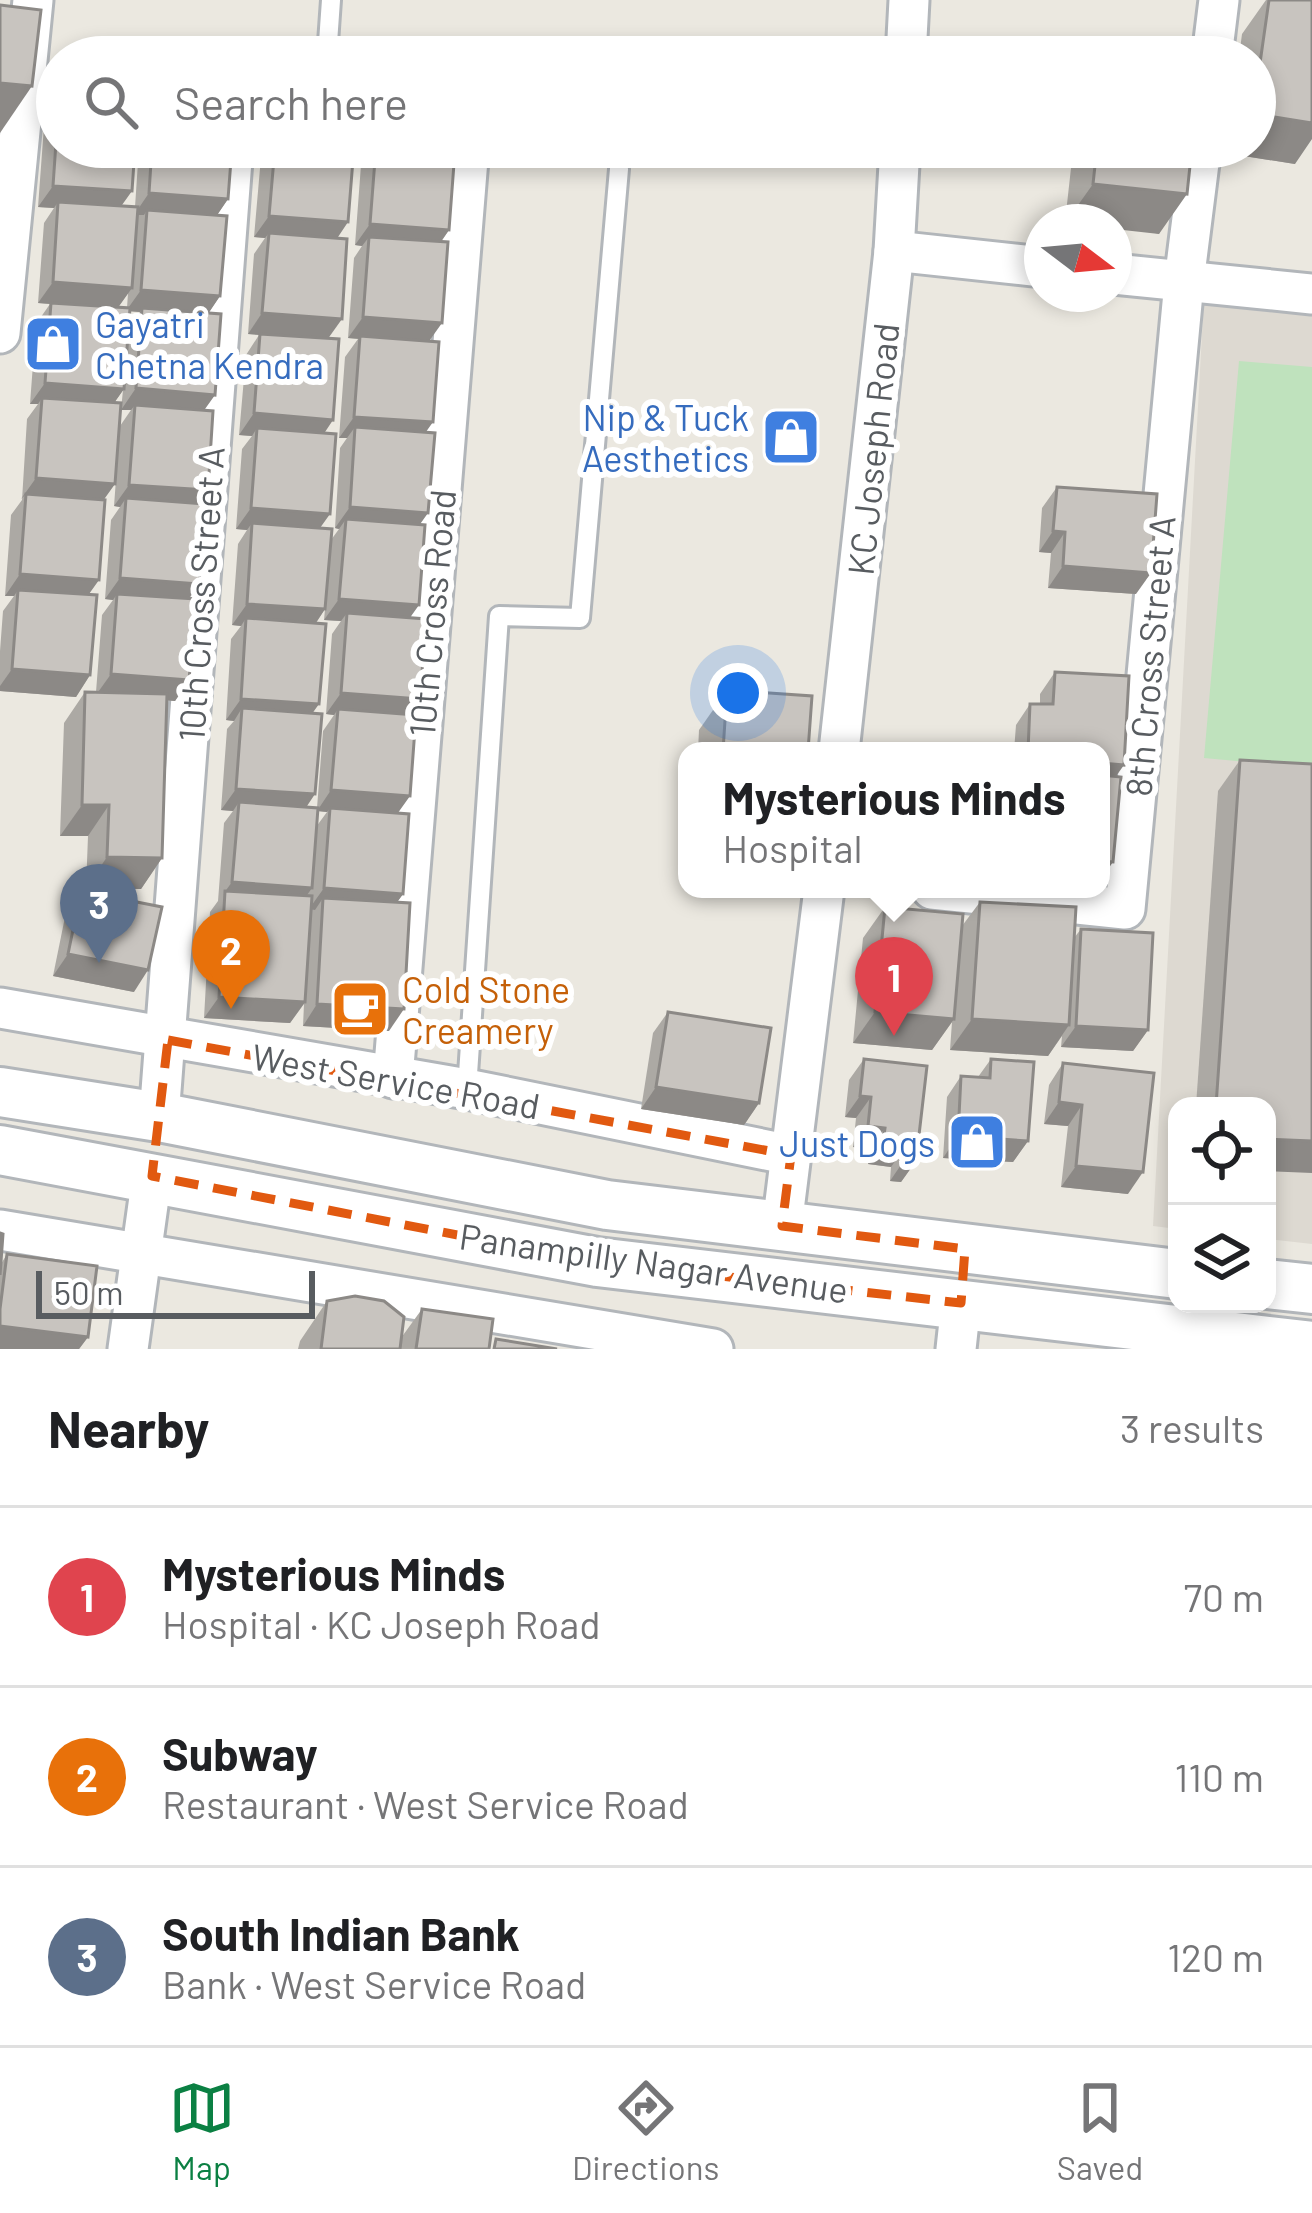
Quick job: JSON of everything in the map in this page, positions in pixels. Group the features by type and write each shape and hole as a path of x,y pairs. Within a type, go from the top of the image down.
{"street":[{"path":"33,0 37,36"},
{"path":"907,36 909,0"},
{"path":"1215,36 1219,0"},
{"path":"0,333 36,122"},
{"name":"10th Cross Street A","path":"168,1040 231,168"},
{"name":"10th Cross Road","path":"393,1078 467,168"},
{"name":"KC Joseph Road","path":"840,742 899,168"},
{"path":"1184,282 1198,168"},
{"path":"893,251 1024,265"},
{"path":"1132,276 1312,294"},
{"name":"8th Cross Street A","path":"1019,898 1125,909 1184,282"},
{"path":"775,1282 823,898"},
{"name":"West Service Road","path":"0,1008 467,1089 791,1155"},
{"path":"128,1349 168,1040"},
{"name":"Panampilly Nagar Avenue","path":"0,1092 159,1117 607,1205 1168,1273"},
{"name":"Panampilly Nagar Avenue","path":"0,1150 597,1262 775,1282 958,1326 1312,1346"},
{"path":"0,1230 713,1349"},
{"path":"958,1326 965,1249"},
{"path":"1276,1285 1312,1289"}],"lane":[{"path":"328,36 331,0"},
{"path":"467,1089 499,616 580,618 619,169"}],"highlighted area":[{"path":"168,1040 791,1155 782,1226 965,1249 961,1303 597,1262 152,1176"}],"shaded area":[{"path":"1204,297 1312,310 1312,1244 1276,1240 1276,1097 1168,1097 1168,1228 1153,1226"}],"green space":[{"path":"1239,361 1312,367 1312,768 1204,758"}],"building":[{"path":"1269,0 1312,0 1312,123 1276,117 1276,36 1264,36"},
{"path":"0,5 41,10 32,86 0,83"},
{"path":"54,168 134,168 132,191 53,186"},
{"path":"151,168 230,168 228,199 149,193"},
{"path":"273,168 352,168 348,222 269,216"},
{"path":"374,168 454,168 449,230 370,224"},
{"path":"1095,168 1190,168 1187,194 1093,184"},
{"path":"58,202 138,207 132,288 53,282"},
{"path":"147,210 227,216 220,296 141,290"},
{"path":"269,233 347,239 342,319 262,313"},
{"path":"369,237 448,242 442,323 363,317"},
{"path":"51,303 130,308 124,389 45,383"},
{"path":"142,308 221,314 215,395 136,388"},
{"path":"260,334 339,339 333,420 254,413"},
{"path":"360,336 439,342 433,422 354,417"},
{"path":"42,398 121,403 115,484 36,478"},
{"path":"135,405 213,411 208,490 129,485"},
{"path":"355,427 435,433 428,513 350,507"},
{"path":"257,428 336,434 330,514 251,508"},
{"path":"1057,487 1157,494 1151,573 1063,566 1065,532 1053,531"},
{"path":"26,494 105,500 99,580 20,574"},
{"path":"126,498 205,504 199,584 120,578"},
{"path":"346,519 425,525 419,605 339,599"},
{"path":"252,523 332,529 325,609 247,604"},
{"path":"18,590 97,595 90,675 12,669"},
{"path":"117,594 196,599 189,680 111,674"},
{"path":"347,613 426,619 420,699 341,693"},
{"path":"246,618 326,624 319,704 241,699"},
{"path":"1055,672 1129,676 1124,765 1110,764 1110,742 1028,742 1030,704 1053,704"},
{"path":"727,690 812,696 809,742 724,742"},
{"path":"85,692 167,694 162,858 107,857 109,805 82,805"},
{"path":"242,708 322,714 315,794 236,789"},
{"path":"338,709 416,715 410,796 331,790"},
{"path":"1240,760 1312,764 1312,1141 1276,1139 1276,1097 1217,1097"},
{"path":"1110,776 1121,777 1110,862"},
{"path":"239,802 318,808 312,888 232,882"},
{"path":"330,808 409,814 403,894 324,888"},
{"path":"81,891 162,907 148,970 68,954"},
{"path":"225,891 312,896 305,1002 219,997"},
{"path":"323,898 410,903 404,1009 317,1004"},
{"path":"980,902 1076,907 1069,1025 972,1019"},
{"path":"885,907 963,914 954,1019 875,1012"},
{"path":"1081,929 1153,933 1148,1030 1076,1026"},
{"path":"668,1012 771,1028 759,1103 656,1087"},
{"path":"864,1059 927,1066 916,1161 905,1159 906,1146 883,1143 885,1128 868,1126 871,1097 860,1096"},
{"path":"991,1059 1034,1062 1028,1141 958,1136 961,1076 990,1078"},
{"path":"1063,1063 1154,1073 1143,1172 1076,1166 1082,1105 1059,1102"},
{"path":"7,1254 97,1266 88,1337 0,1326"},
{"path":"355,1296 384,1301 404,1317 400,1349 321,1349 327,1301"},
{"path":"422,1309 493,1319 489,1349 416,1349"},
{"path":"496,1339 557,1349 494,1349"}],"place":[{"name":"Gayatri Chetna Kendra","path":"53,344"},
{"name":"Nip & Tuck Aesthetics","path":"791,437"},
{"name":"South Indian Bank","path":"99,963"},
{"name":"Subway","path":"231,1009"},
{"name":"Cold Stone Creamery","path":"360,1009"},
{"name":"Mysterious Minds","path":"894,1036"},
{"name":"Just Dogs","path":"977,1142"}]}
